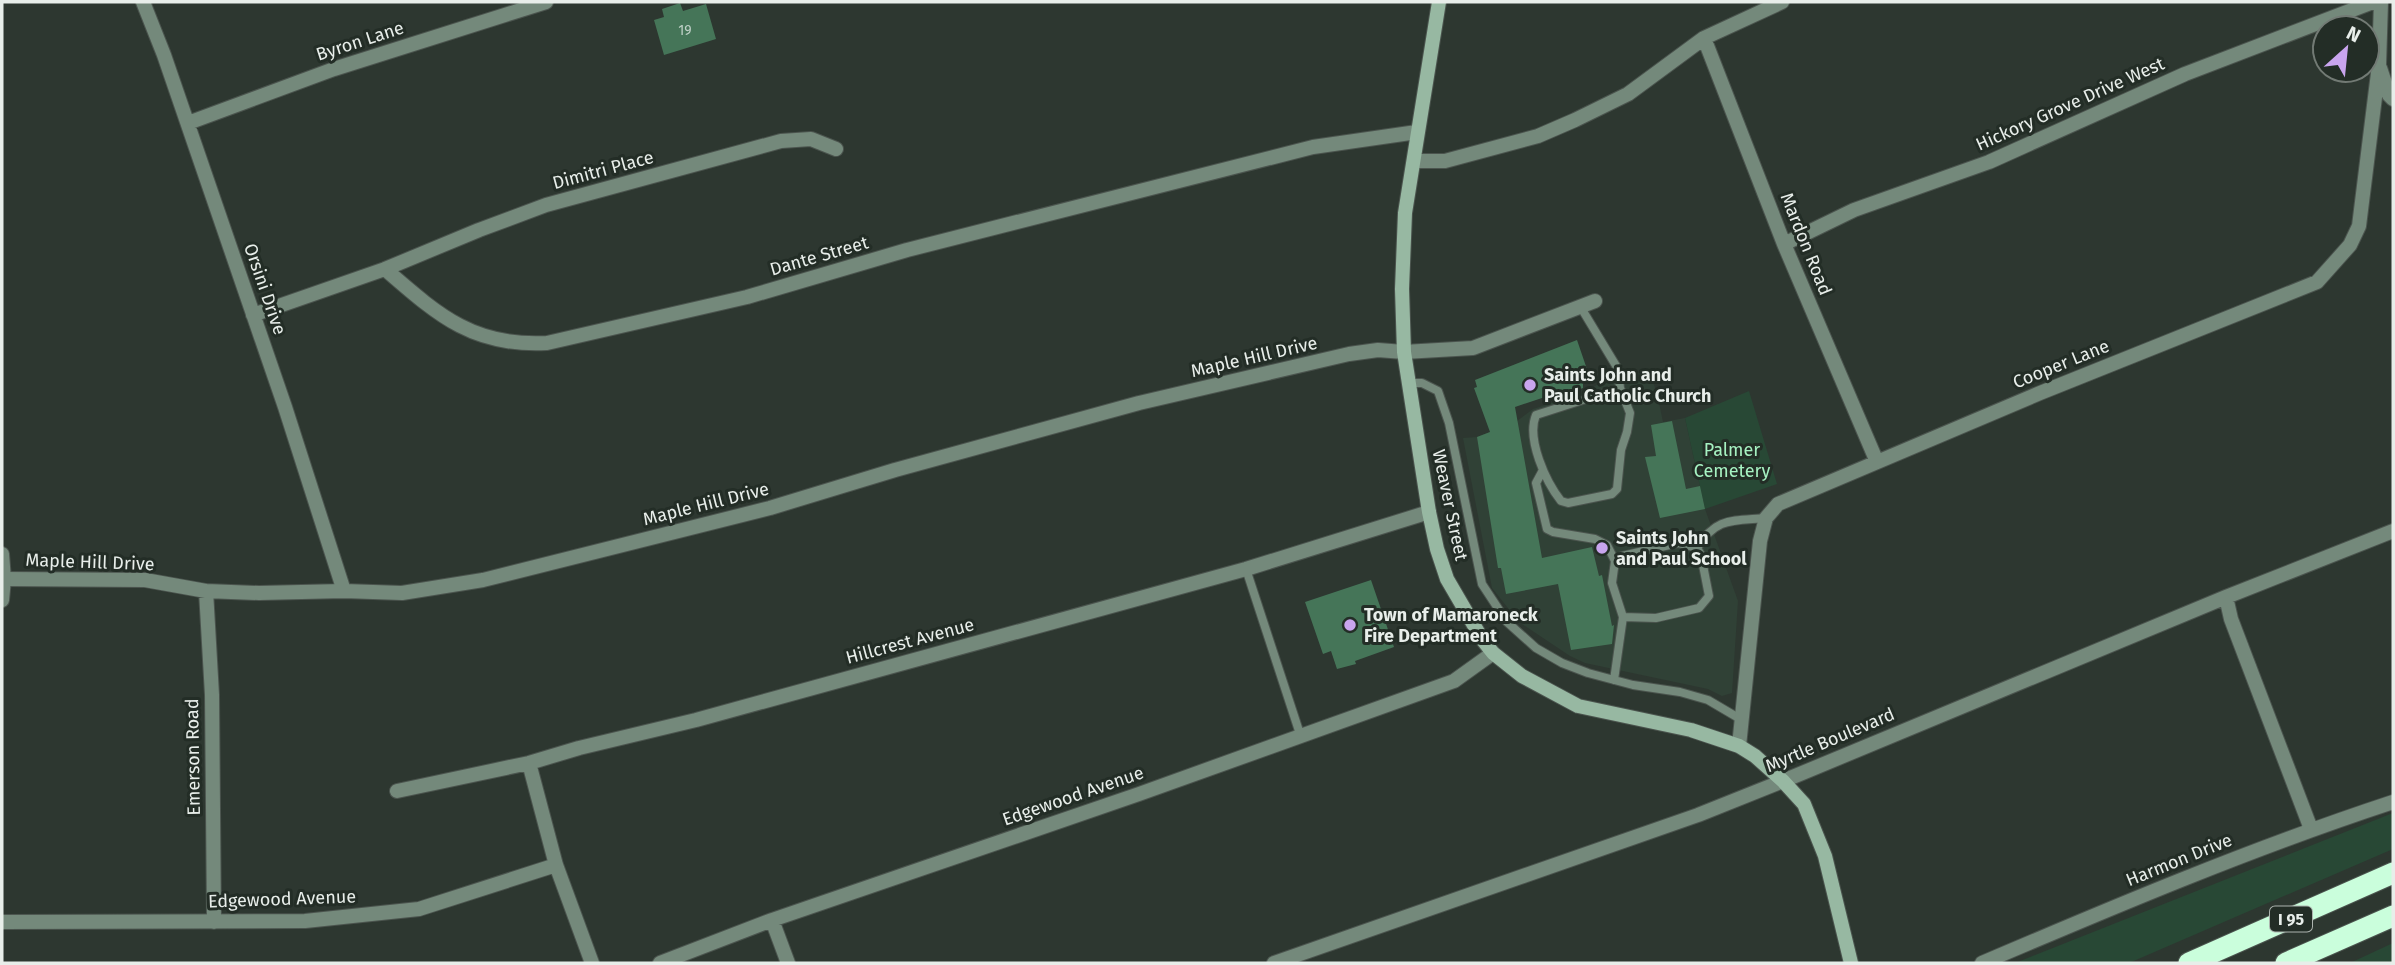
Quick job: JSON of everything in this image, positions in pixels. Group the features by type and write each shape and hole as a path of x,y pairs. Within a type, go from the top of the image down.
{"highway":[{"name":"I 95","path":"2189,963 2393,873"},
{"name":"I 95","path":"2286,963 2393,916"}],"main road":[{"name":"Weaver Street","path":"1439,2 1405,212 1402,289 1404,352 1429,512 1447,579 1461,607 1493,653 1522,676 1578,706 1691,730 1739,746 1755,756 1783,781 1804,804 1825,856 1851,963"}],"street":[{"name":"Orsini Drive","path":"143,2 188,123 344,591"},
{"name":"Byron Lane","path":"188,123 334,69 546,2"},
{"path":"1415,161 1445,162 1538,136 1628,94 1704,38 1782,2"},
{"name":"Hickory Grove Drive West","path":"1784,244 1854,210 1989,162 2185,74 2373,2"},
{"name":"Mardon Road","path":"1704,38 1784,244 1877,462"},
{"path":"2381,71 2393,99"},
{"name":"Cooper Lane","path":"1766,518 1778,504 2040,393 2316,282 2350,245 2359,226 2377,84"},
{"name":"Dante Street","path":"385,269 428,306 464,328 497,341 547,343 747,297 907,250 1313,147 1417,132"},
{"name":"Dimitri Place","path":"385,269 546,205 781,141 811,139 836,149"},
{"path":"253,315 385,269"},
{"name":"Maple Hill Drive","path":"4,579 145,580 206,591 259,593 402,593 483,580 770,508 895,470 1139,403 1349,354 1378,350 1404,352 1473,348 1595,301"},
{"name":"Hillcrest Avenue","path":"397,791 529,763 696,720 1246,569 1429,512"},
{"path":"1739,746 1760,541 1766,518"},
{"name":"Myrtle Boulevard","path":"1274,963 1698,815 2393,531"},
{"path":"2,554 2,600"},
{"name":"Emerson Road","path":"206,591 212,695 214,922"},
{"path":"2226,597 2231,619 2311,829"},
{"name":"Edgewood Avenue","path":"660,963 772,920 1301,737 1454,681 1493,653"},
{"path":"529,763 556,864 592,963"},
{"name":"Harmon Drive","path":"1982,963 2144,894 2311,829 2393,802"},
{"name":"Edgewood Avenue","path":"2,922 305,921 419,909 556,864"},
{"path":"772,920 788,963"}],"lane":[{"path":"1580,306 1618,369 1620,388 1630,413 1621,450 1617,489 1612,494 1568,503 1561,501 1543,470 1532,424 1535,415 1620,388"},
{"path":"1409,383 1422,383 1438,391 1449,423 1482,584 1507,622 1536,648 1562,663 1614,680 1708,700 1742,720"},
{"path":"1543,470 1536,483 1547,529 1595,538 1607,545 1615,561 1612,583 1623,617 1614,680"},
{"path":"1697,548 1707,531 1726,521 1766,518"},
{"path":"1615,561 1622,556 1678,543 1697,548 1701,555 1709,596 1699,608 1656,618 1623,617"},
{"path":"1246,569 1301,737"}],"shaded area":[{"name":"Saints John and Paul School","path":"1628,369 1651,377 1663,422 1685,418 1705,509 1738,601 1732,693 1722,696 1708,689 1585,663 1519,622 1492,588 1463,438 1477,437 1517,421 1533,409 1586,392 1612,375"}],"green space":[{"name":"Palmer Cemetery","path":"1749,391 1777,484 1705,509 1685,418"},
{"path":"2393,813 2393,849 2129,963 2015,963"},
{"path":"2393,943 2393,962 2350,963"}],"building":[{"path":"680,3 683,11 706,4 716,39 664,55 654,20 664,17 662,9"},
{"path":"1577,340 1591,381 1583,384 1583,388 1561,396 1560,392 1515,407 1542,558 1592,547 1599,576 1602,575 1612,626 1614,625 1612,644 1571,650 1558,584 1506,594 1501,568 1498,568 1477,437 1490,432 1474,388 1477,387 1475,380"},
{"path":"1672,421 1686,489 1700,486 1705,509 1660,518 1645,457 1656,456 1651,425"},
{"name":"Town of Mamaroneck Fire Department","path":"1371,580 1394,647 1355,661 1356,664 1337,669 1331,651 1323,654 1305,602"}],"place":[{"name":"Saints John and Paul Catholic Church","path":"1530,385"},
{"name":"Saints John and Paul School","path":"1602,548"},
{"name":"Town of Mamaroneck Fire Department","path":"1350,625"}]}
